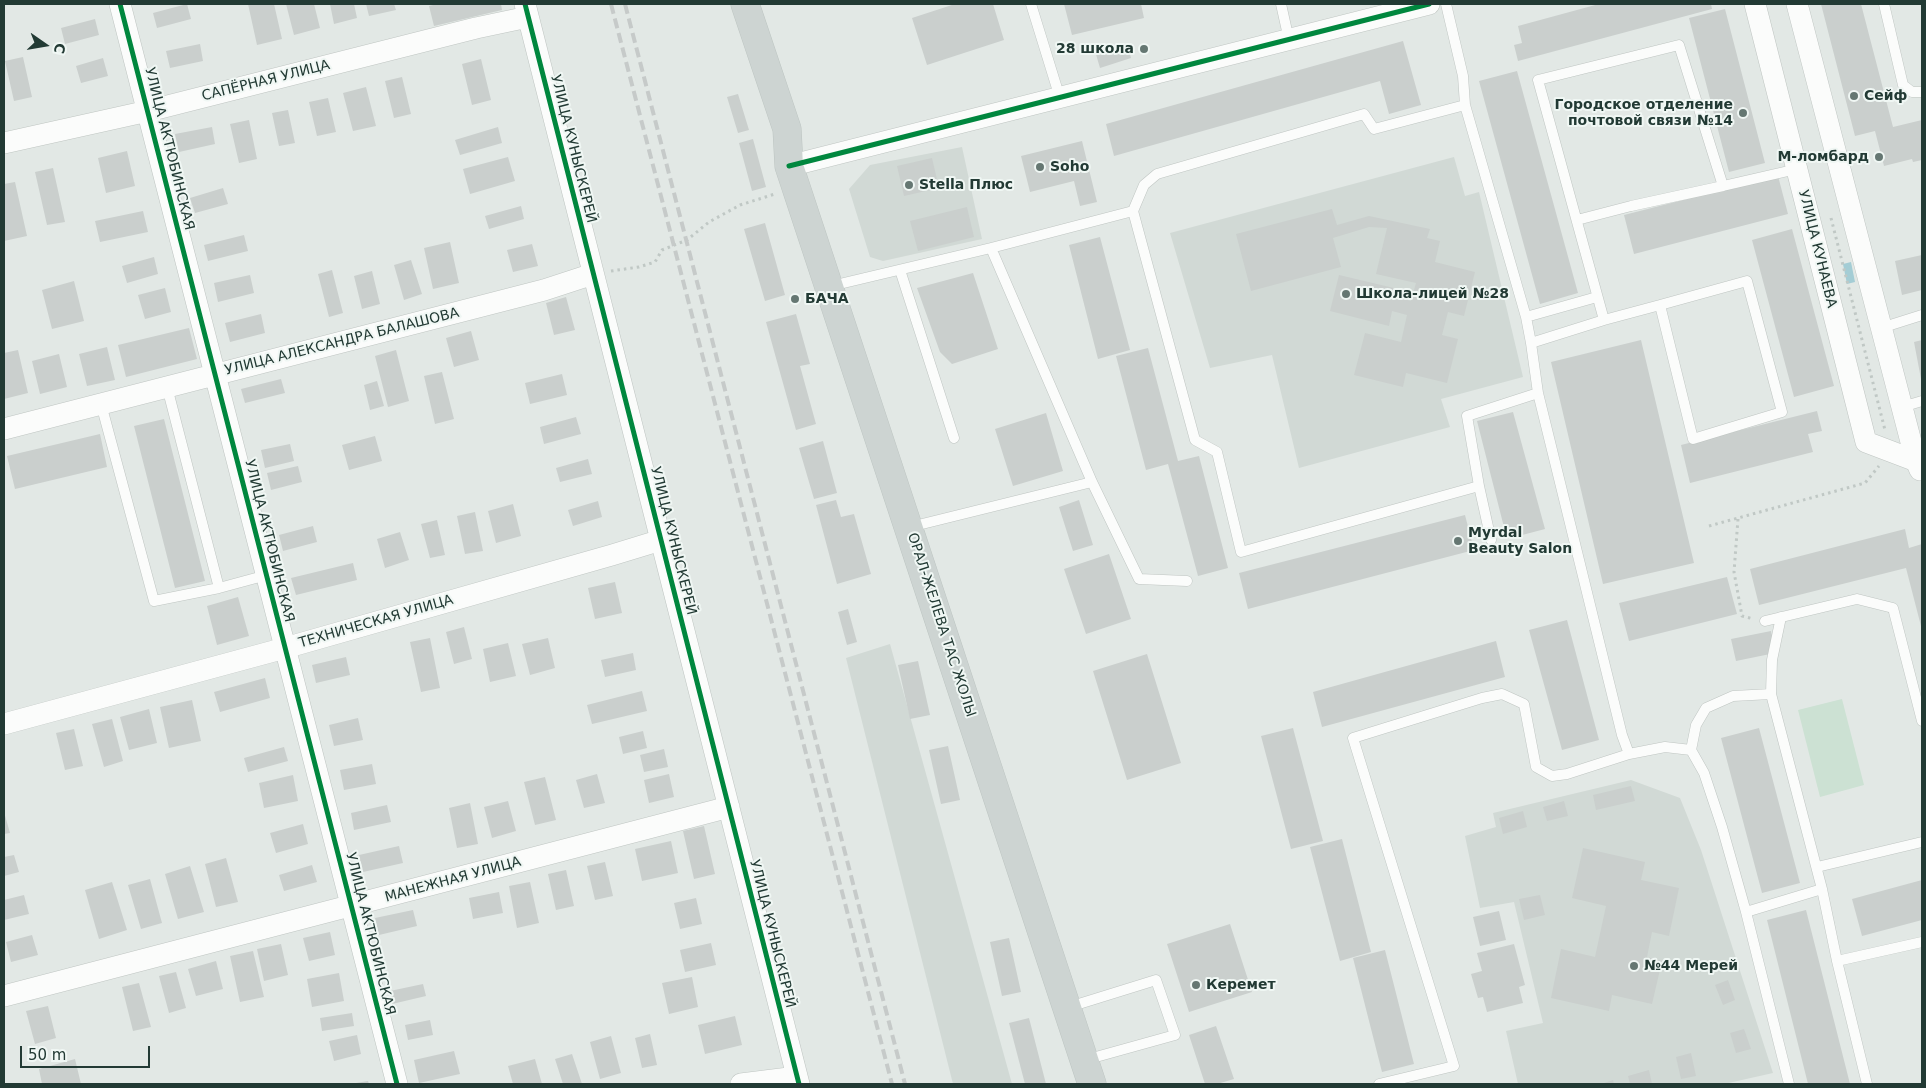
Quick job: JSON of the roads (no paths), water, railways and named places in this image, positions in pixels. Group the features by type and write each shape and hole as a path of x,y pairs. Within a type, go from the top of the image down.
{"main road":[{"name":"ОРАЛ-ЖЕЛЕВА ТАС ЖОЛЫ","path":"746,4 787,129 790,166 828,286 1088,1072"}],"street":[{"name":"УЛИЦА АКТЮБИНСКАЯ","path":"120,4 397,1084"},
{"name":"УЛИЦА КУНАЕВА","path":"1755,4 1866,442 1919,468"},
{"name":"УЛИЦА КУНАЕВА","path":"1797,4 1919,468"},
{"path":"790,166 1420,5"},
{"name":"САПЁРНАЯ УЛИЦА","path":"4,142 148,111 476,28 527,10"},
{"name":"УЛИЦА КУНЫСКЕРЕЙ","path":"527,10 798,1080"},
{"name":"УЛИЦА АЛЕКСАНДРА БАЛАШОВА","path":"4,429 544,290 593,274"},
{"name":"ТЕХНИЧЕСКАЯ УЛИЦА","path":"4,724 285,648 661,540"},
{"name":"МАНЕЖНАЯ УЛИЦА","path":"4,996 729,808"},
{"path":"741,1084 798,1080"}],"lane":[{"path":"1031,4 1060,98"},
{"path":"1281,4 1289,40"},
{"path":"1446,4 1463,76 1465,105 1526,317 1538,393 1622,735 1630,754"},
{"path":"1884,4 1903,85 1912,92 1922,92"},
{"path":"1604,320 1538,80 1679,46 1722,186"},
{"path":"1465,105 1374,129 1364,114 1157,174 1144,186 1133,211 1195,440 1217,452 1241,552 1479,486"},
{"path":"1577,220 1797,169"},
{"path":"828,286 991,248 1133,211"},
{"path":"991,248 1092,482 1139,579 1187,582"},
{"path":"900,270 954,438"},
{"path":"1531,343 1604,320 1747,281 1782,412 1694,439 1660,305"},
{"path":"1526,317 1598,297"},
{"path":"1881,328 1922,315"},
{"path":"167,387 218,588"},
{"path":"1491,540 1479,486 1467,416 1538,393"},
{"path":"1902,406 1922,401"},
{"path":"102,404 154,601 218,588 266,575"},
{"path":"909,527 1092,482"},
{"path":"1764,621 1856,598 1893,608 1922,721"},
{"path":"1781,617 1772,660 1771,694 1817,867 1867,1084"},
{"path":"1379,1084 1454,1066 1353,738 1482,698 1502,694 1524,704 1536,767 1552,776 1567,774 1630,754 1665,747 1691,750"},
{"path":"1771,694 1733,696 1706,708 1696,725 1691,750 1704,773 1722,827 1746,912 1789,1084"},
{"path":"1817,867 1922,842"},
{"path":"1746,912 1822,889"},
{"path":"1838,961 1922,942"},
{"path":"1067,1008 1156,980 1175,1035 1088,1072"}],"water":[{"path":"1851,262 1855,282 1847,284 1843,264"}],"railway":[{"path":"611,4 892,1084"},
{"path":"625,4 905,1084"}],"place":[{"name":"28 школа","path":"1144,49"},
{"name":"Сейф","path":"1854,96"},
{"name":"Городское отделение почтовой связи №14","path":"1743,113"},
{"name":"М-ломбард","path":"1879,157"},
{"name":"Soho","path":"1040,167"},
{"name":"Stella Плюс","path":"909,185"},
{"name":"Школа-лицей №28","path":"1346,294"},
{"name":"БАЧА","path":"795,299"},
{"name":"Myrdal Beauty Salon","path":"1458,541"},
{"name":"№44 Мерей","path":"1634,966"},
{"name":"Керемет","path":"1196,985"}]}
